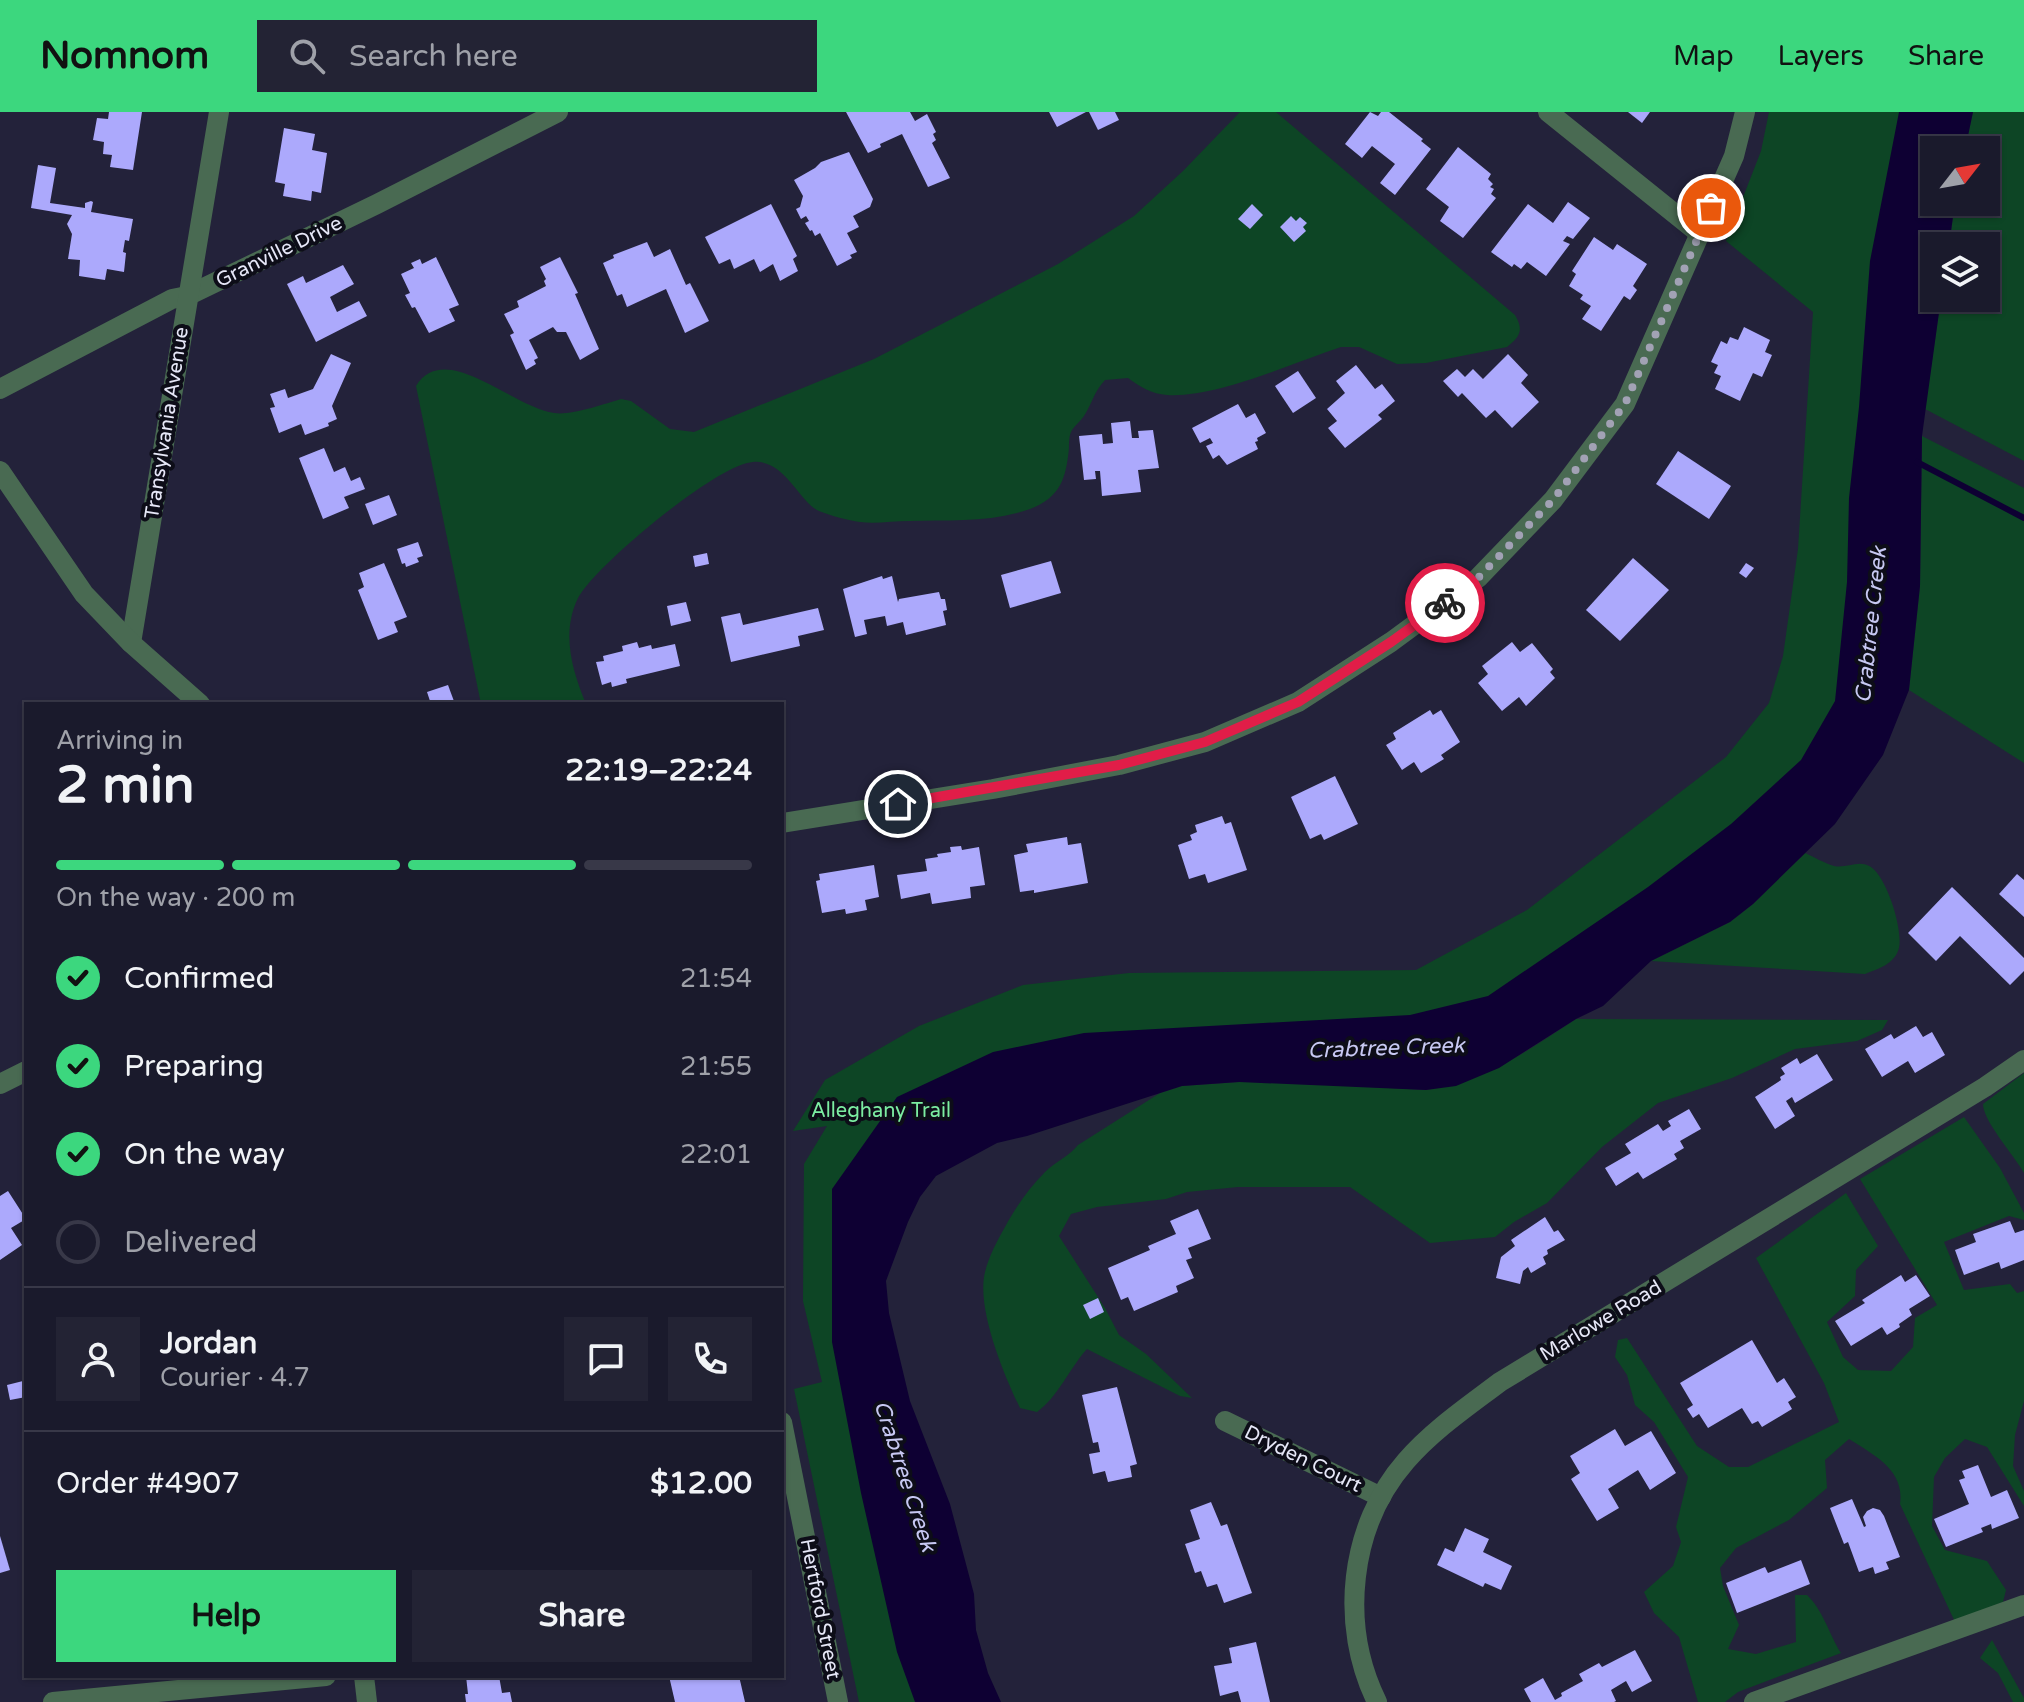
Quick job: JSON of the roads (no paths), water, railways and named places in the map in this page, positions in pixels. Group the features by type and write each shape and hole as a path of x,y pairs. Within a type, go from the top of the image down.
{"street":[{"name":"Transylvania Avenue","path":"131,643 219,112"},
{"name":"Granville Drive","path":"0,389 172,299 187,296 377,204 558,112"},
{"path":"1548,112 1700,234"},
{"path":"784,823 1119,765 1205,742 1298,702 1391,642 1478,578 1553,500 1625,404 1734,156 1745,112"},
{"path":"0,471 84,594 131,643 198,702"},
{"name":"Marlowe Road","path":"1377,1702 1360,1654 1352,1606 1358,1556 1381,1497 1405,1462 1437,1430 1500,1382 1974,1094 2024,1060"},
{"path":"0,1084 24,1072"},
{"name":"Dryden Court","path":"1225,1421 1381,1497"},
{"name":"Hertford Street","path":"784,1432 838,1702"},
{"path":"1754,1702 2024,1605"},
{"path":"53,1702 305,1678"},
{"path":"364,1678 367,1702"}],"water":[{"name":"Crabtree Creek","path":"1899,112 1973,112 1968,136 1920,136 1920,216 1953,216 1951,232 1920,232 1920,312 1939,312 1922,436 1920,586 1909,690 1883,755 1835,824 1753,904 1730,922 1651,961 1603,1006 1576,1019 1499,1068 1456,1086 1426,1090 1239,1082 1182,1086 997,1143 936,1176 920,1197 908,1222 886,1281 889,1313 910,1401 950,1504 974,1594 976,1630 988,1673 1001,1702 915,1702 897,1652 861,1493 832,1342 832,1189 897,1097 993,1052 1084,1033 1410,1015 1488,996 1648,887 1731,824 1801,760 1835,701 1847,582 1849,498 1870,261"}],"waterway":[{"path":"1917,462 2024,518"}],"park label":[{"name":"Alleghany Trail","path":"881,1111"}]}
